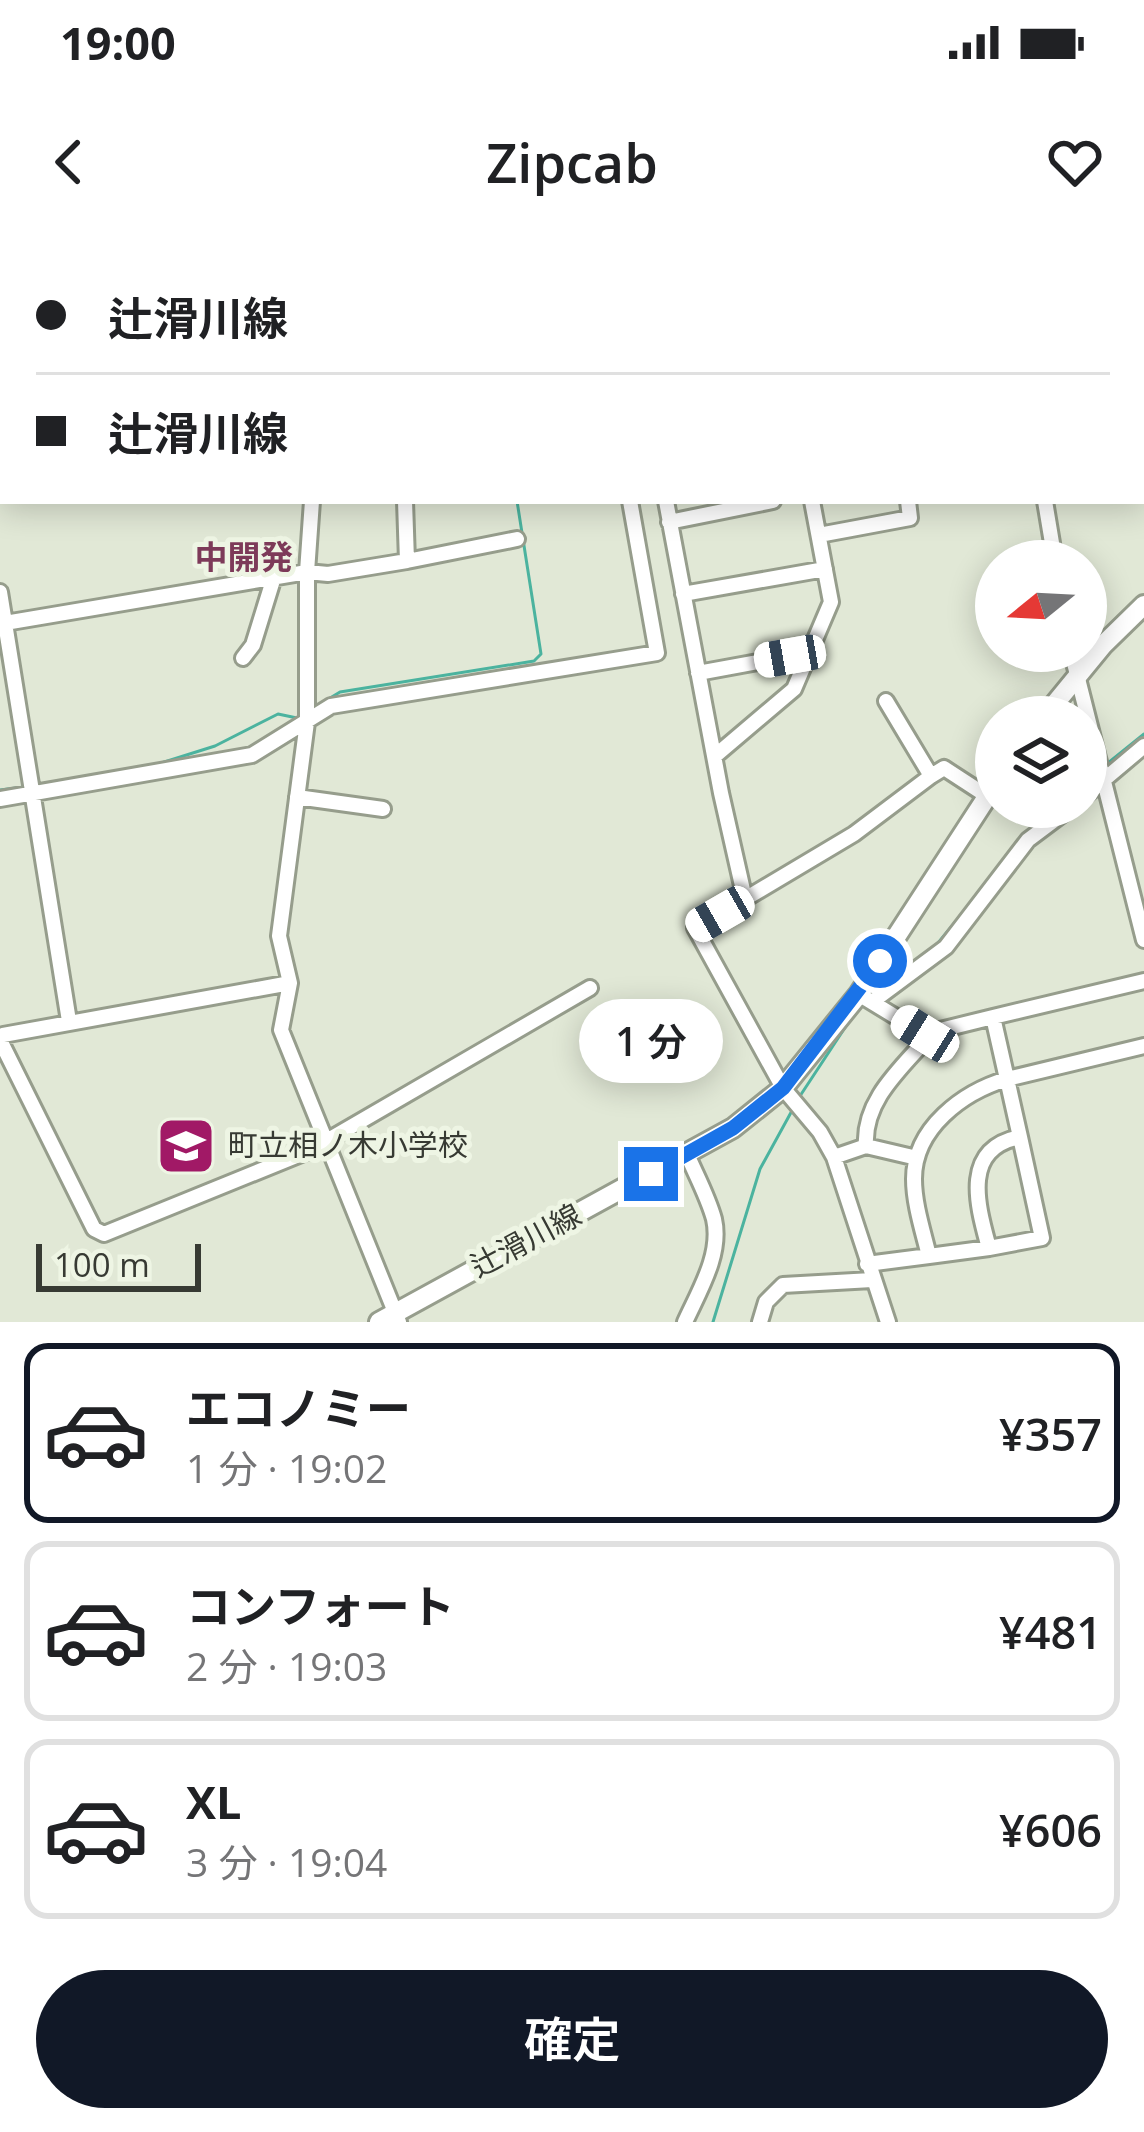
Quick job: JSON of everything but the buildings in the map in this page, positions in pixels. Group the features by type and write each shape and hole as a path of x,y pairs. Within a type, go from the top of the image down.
{"main road":[{"path":"1060,696 1144,605"},
{"name":"辻滑川線","path":"391,1319 733,1128 783,1088 866,998 975,818"}],"street":[{"path":"312,504 307,722 280,936 290,982 280,1030 391,1319"},
{"path":"405,504 407,561"},
{"path":"0,800 252,755 331,706 657,653 631,504"},
{"path":"666,504 745,899"},
{"path":"669,522 757,504"},
{"path":"715,757 794,689 831,602 813,504"},
{"path":"819,535 910,518 908,504"},
{"path":"1046,504 1052,540"},
{"path":"5,623 307,572 328,574 517,539"},
{"path":"683,595 825,569"},
{"path":"243,658 253,645 274,578"},
{"path":"0,592 69,1021"},
{"path":"698,673 790,656 806,660"},
{"path":"1075,672 1081,696"},
{"path":"886,701 931,776"},
{"path":"1107,777 1144,746"},
{"path":"888,1322 834,1157 820,1132 783,1088 695,928 854,834 944,768 975,782"},
{"path":"1107,788 1136,880 1144,940"},
{"path":"297,797 382,809"},
{"path":"1043,828 1028,840 946,946 866,998 925,1034 1144,981"},
{"path":"290,982 9,1031 0,1040 94,1229 104,1234 324,1142 590,988"},
{"path":"760,1322 766,1302 783,1285 1042,1238 993,1017"},
{"path":"866,1146 865,1126 886,1084 924,1042 925,1034"},
{"path":"928,1256 914,1188 917,1158 939,1120 962,1097 1007,1079 1144,1046"},
{"path":"989,1248 975,1185 978,1172 1000,1145 1020,1137"},
{"path":"834,1157 866,1146 917,1158"},
{"path":"685,1322 709,1268 715,1238 714,1220 687,1154"}],"waterway":[{"path":"312,709 340,692 534,661 541,654 517,504"},
{"path":"39,785 158,764 215,746 278,714 297,718 304,714"},
{"path":"1108,763 1144,734"},
{"path":"0,790 24,787"},
{"path":"997,870 1032,828"},
{"path":"933,949 976,897"},
{"path":"870,995 886,983"},
{"path":"798,1099 852,1017"},
{"path":"713,1322 760,1169 794,1107"}],"place":[{"name":"町立相ノ木小学校","path":"186,1146"}],"district":[{"name":"中開発","path":"244,557"}],"route":[{"path":"651,1174 733,1128 783,1088 880,961"}]}
